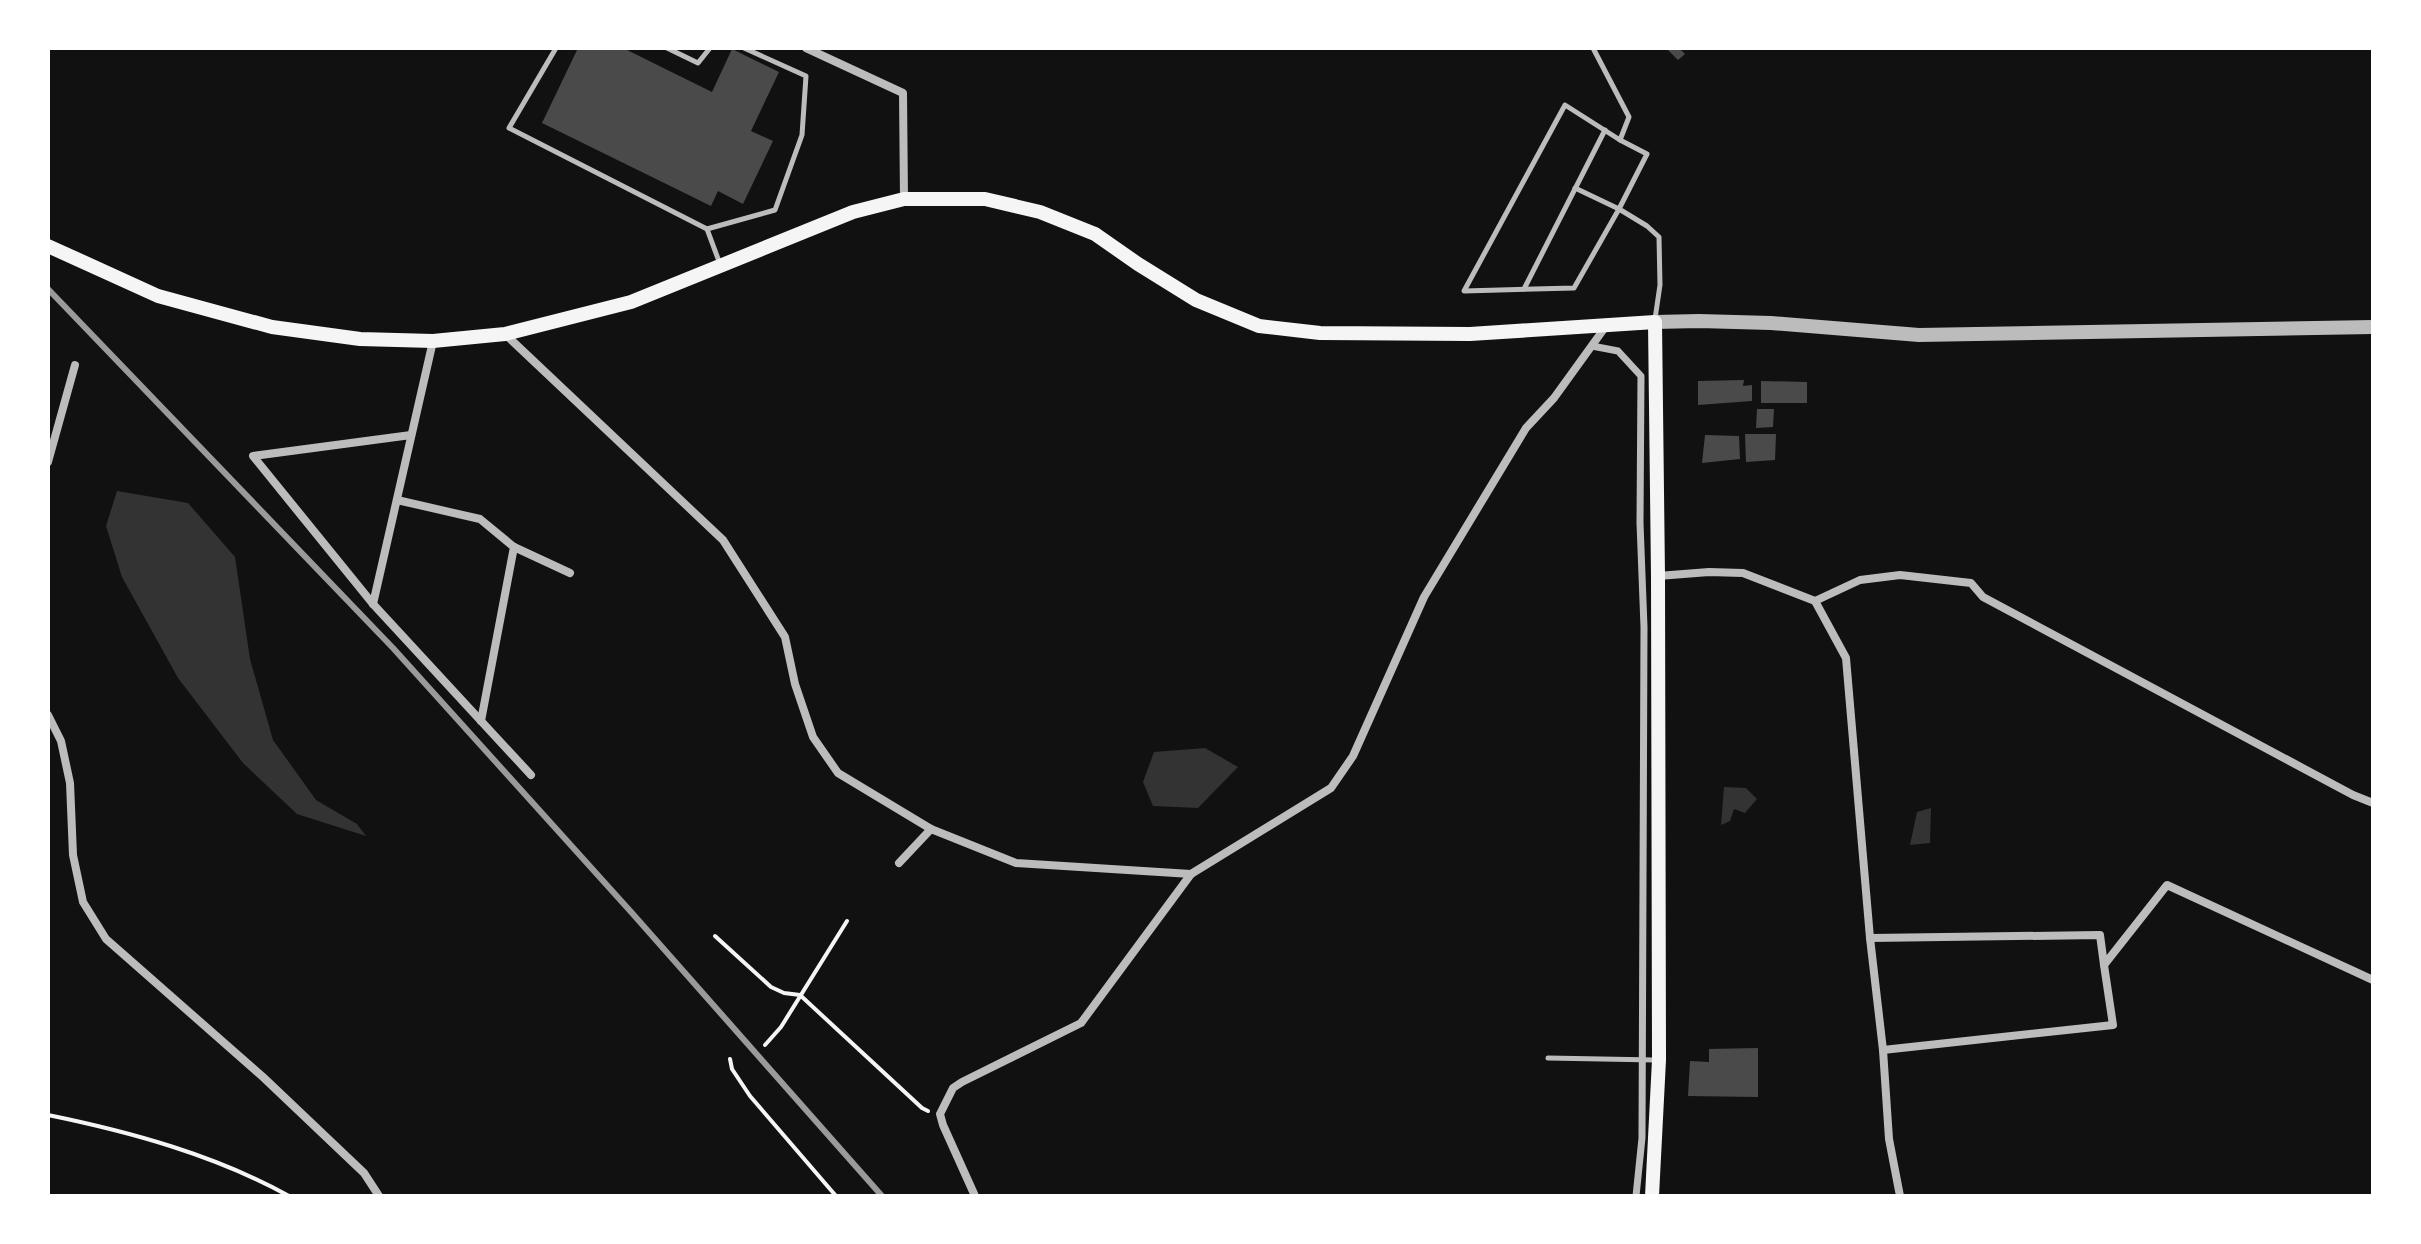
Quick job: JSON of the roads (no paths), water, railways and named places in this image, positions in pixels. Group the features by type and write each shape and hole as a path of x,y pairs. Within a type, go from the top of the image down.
{"main road":[{"path":"48,246 158,296 272,327 360,339 433,341 505,334 631,302 853,212 904,199 985,199 1040,212 1095,234 1196,300 1259,326 1320,333 1470,334 1655,322 1659,1060 1652,1196"}],"street":[{"path":"806,48 903,93 904,199"},
{"path":"1655,322 1771,323 1919,335 2373,327"},
{"path":"975,1196 941,1117 953,1088 1081,1023 1191,874 1331,788 1353,756 1424,597 1526,428 1554,398 1606,326"},
{"path":"505,334 723,540 785,637 795,684 813,737 838,773 931,829 1016,863 1191,874"},
{"path":"373,604 433,341"},
{"path":"1592,346 1618,351 1641,376 1640,523 1644,627 1642,1138 1636,1196"},
{"path":"48,462 75,365"},
{"path":"411,435 253,456 373,604 531,775"},
{"path":"397,500 480,519 514,547 570,573"},
{"path":"481,721 514,547"},
{"path":"1658,576 1743,573 1815,601 1846,658 1889,1139 1900,1196"},
{"path":"1815,601 1860,580 1900,575 1971,583 1983,597 2373,803"},
{"path":"48,715 61,741 70,783 73,855 83,902 106,939 297,1109 364,1173 379,1196"},
{"path":"899,863 931,829"},
{"path":"2104,965 2167,885 2373,980"},
{"path":"1870,938 2100,935 2113,1025 1883,1050"}],"lane":[{"path":"556,48 509,128 707,229 721,266"},
{"path":"667,48 698,63 710,48"},
{"path":"707,229 775,210 802,135 806,76 744,48"},
{"path":"1593,48 1629,117 1620,140"},
{"path":"1565,105 1620,140 1647,154 1574,288 1464,291 1565,105"},
{"path":"1524,289 1605,130"},
{"path":"1575,188 1619,209 1659,237 1660,285 1655,322"},
{"path":"1548,1058 1659,1060"}],"railway":[{"path":"48,289 393,648 882,1196"}]}
